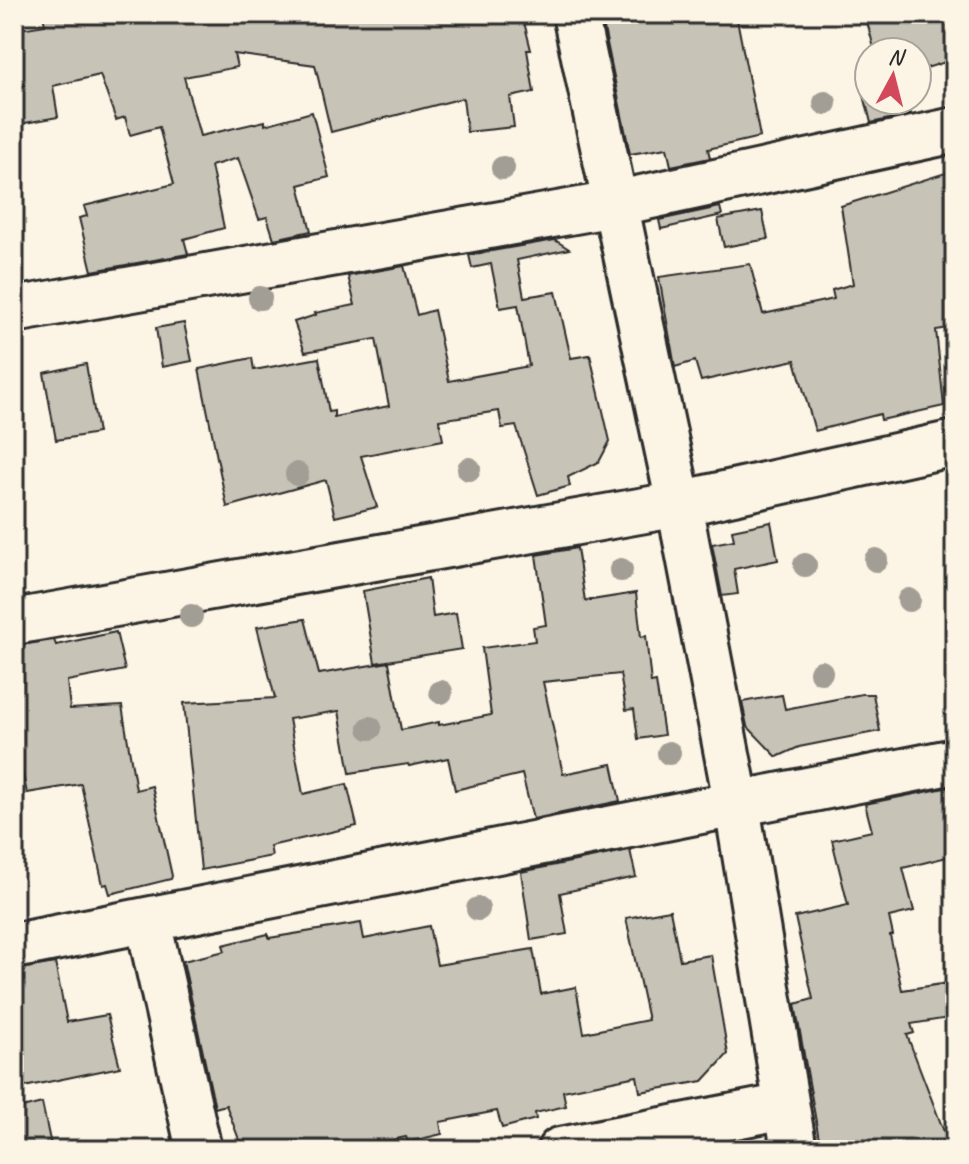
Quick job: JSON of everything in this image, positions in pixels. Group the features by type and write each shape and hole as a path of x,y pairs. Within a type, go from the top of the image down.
{"street":[{"path":"575,14 679,504 737,806 794,1150"},
{"path":"14,310 614,204 955,130"},
{"path":"14,622 679,504 955,443"},
{"path":"14,946 955,761"},
{"path":"148,921 199,1150"},
{"path":"560,1150 786,1106"}],"building":[{"path":"43,14 522,14 531,50 527,50 534,92 510,97 514,127 467,132 463,98 331,132 315,65 234,54 237,67 184,77 200,136 265,121 265,125 312,112 329,177 299,185 311,231 274,239 267,217 259,219 238,158 211,166 224,228 184,239 188,254 92,271 79,218 87,216 84,206 174,184 159,127 130,135 125,117 116,120 100,75 53,86 58,117 14,125 14,30 45,25"},
{"path":"601,14 736,14 760,137 708,149 710,158 671,166 667,148 630,154"},
{"path":"865,14 955,14 955,59 933,66 933,36 871,36"},
{"path":"869,116 902,116 871,123"},
{"path":"955,170 955,327 936,330 944,406 881,420 880,414 815,431 795,360 701,381 695,361 675,367 659,277 750,264 763,314 834,299 832,290 853,284 841,206"},
{"path":"720,207 722,215 661,229 659,220"},
{"path":"762,211 768,239 724,247 718,219"},
{"path":"555,240 569,249 517,260 524,297 556,292 571,358 590,355 610,441 599,462 568,477 570,486 538,495 516,426 502,428 499,411 439,420 443,440 361,456 377,507 335,517 326,480 227,507 199,369 252,358 254,370 319,358 329,412 334,411 334,417 389,406 376,339 305,352 294,322 315,313 355,305 348,276 404,266 417,315 434,310 449,381 529,366 518,305 500,308 491,264 472,268 469,255"},
{"path":"184,323 192,361 162,367 156,328"},
{"path":"86,364 98,433 56,440 44,373"},
{"path":"771,522 778,560 734,569 738,594 722,596 712,544 734,540 732,530"},
{"path":"577,548 585,601 636,593 641,637 646,636 651,683 656,682 664,735 638,739 634,709 626,710 620,674 543,682 563,774 612,764 620,801 533,819 522,774 455,790 448,758 350,773 339,711 289,719 303,794 347,784 357,826 270,846 272,856 201,870 184,703 275,698 257,627 305,619 319,674 389,662 401,730 491,715 482,648 535,641 533,627 546,625 536,555"},
{"path":"428,578 433,617 456,613 462,649 375,663 363,591"},
{"path":"116,632 125,670 67,681 70,709 122,706 136,790 152,786 172,876 171,879 110,894 107,884 103,885 81,784 27,793 21,767 14,769 14,646 54,640 56,645"},
{"path":"873,694 880,731 799,747 777,757 747,726 742,702 782,695 785,709"},
{"path":"955,786 955,855 903,868 914,911 889,917 902,990 955,982 955,1017 911,1024 914,1033 907,1035 951,1150 821,1150 795,1004 813,999 795,917 848,905 832,840 872,831 865,804"},
{"path":"630,850 636,877 560,893 567,934 531,940 521,872"},
{"path":"670,910 680,960 711,955 728,1054 703,1081 640,1092 637,1076 563,1091 566,1106 535,1113 536,1119 502,1128 497,1111 440,1122 442,1134 408,1142 406,1137 345,1150 243,1150 226,1105 215,1108 183,961 225,951 223,945 268,934 269,938 361,923 364,939 429,926 437,965 533,949 541,994 576,987 584,1033 648,1020 626,918"},
{"path":"55,963 67,1022 107,1015 120,1067 24,1087 14,1044 14,970"},
{"path":"42,1103 52,1150 14,1150 14,1110"}]}
